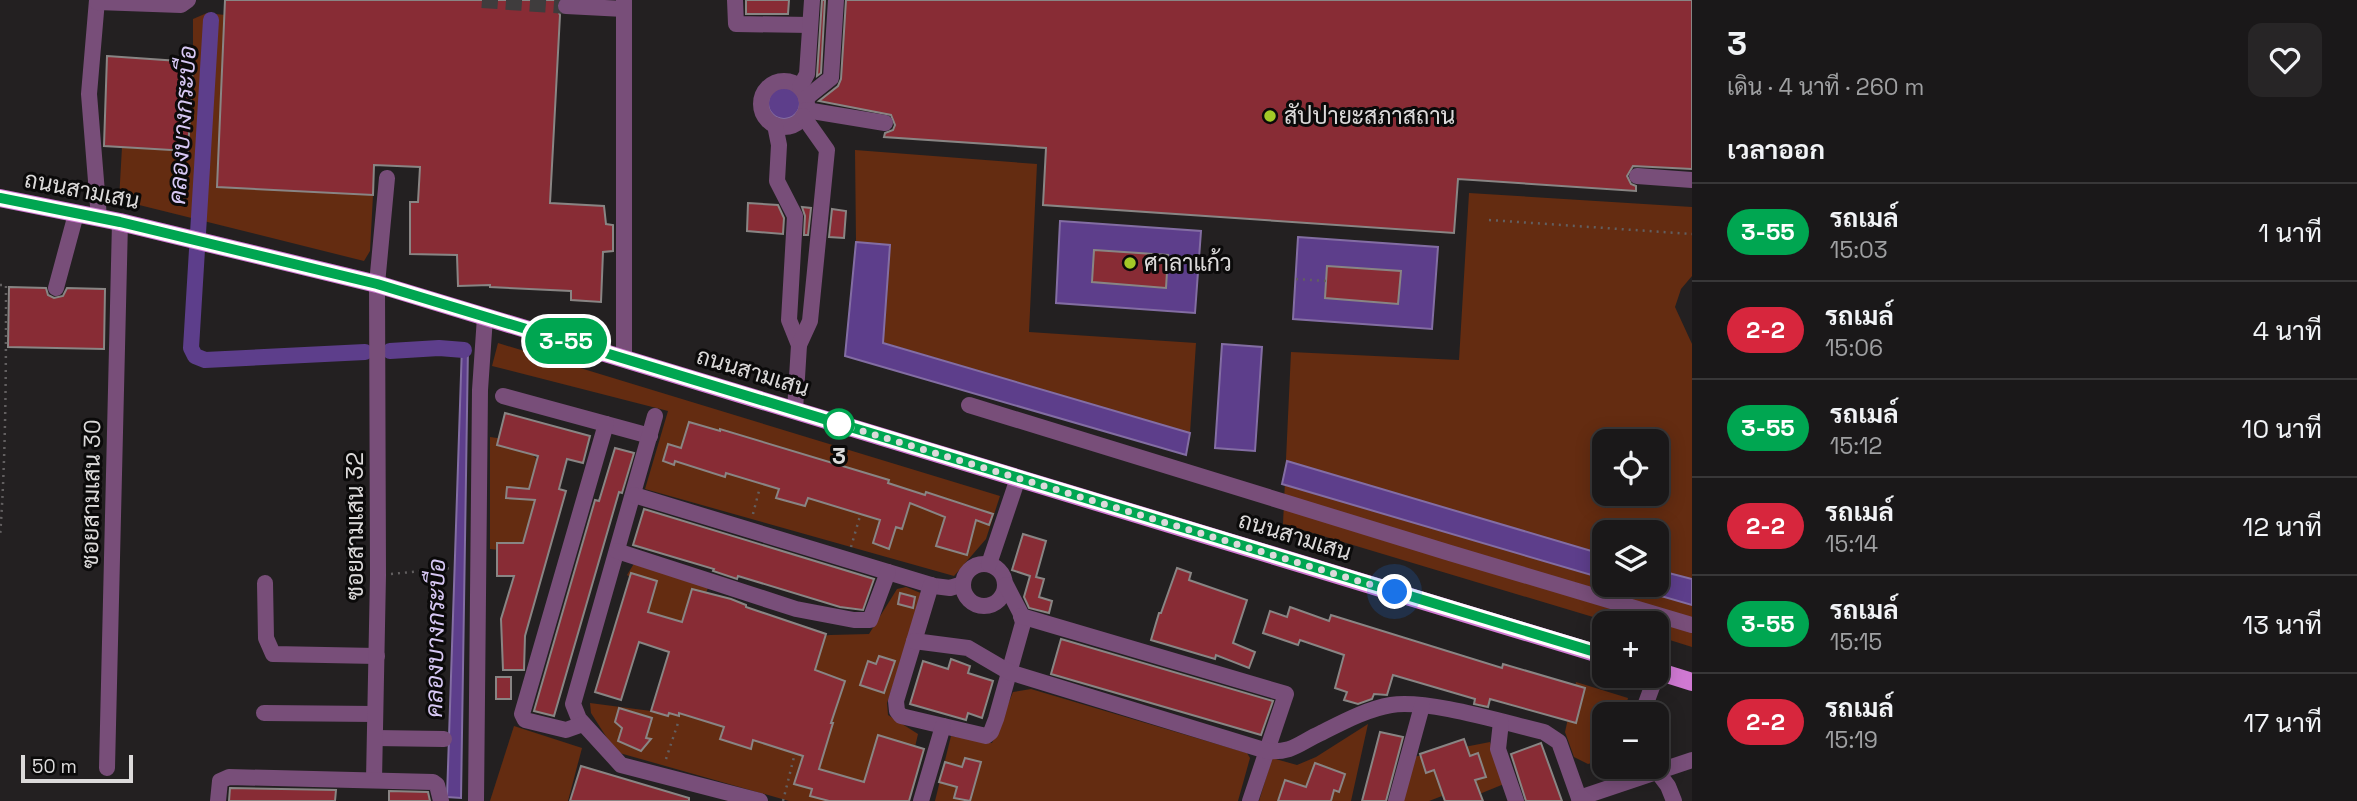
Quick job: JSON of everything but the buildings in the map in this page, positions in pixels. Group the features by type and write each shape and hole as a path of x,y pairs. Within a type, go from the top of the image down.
{"main road":[{"name":"ถนนสามเสน","path":"0,198 120,222 377,284 1592,652"},
{"path":"1669,676 1692,682"}],"street":[{"path":"99,218 89,94 97,1 181,5 188,0"},
{"path":"735,0 736,24 810,25"},
{"path":"775,125 794,124 804,103 812,0"},
{"path":"804,103 831,78 836,0"},
{"path":"566,6 624,4 624,359"},
{"path":"795,410 799,345 810,321 827,150 804,103 787,81 773,83 767,88 761,101 765,115 775,125 779,145 777,181 795,216 789,320 799,345"},
{"path":"804,103 885,123"},
{"path":"1637,176 1692,180"},
{"name":"ซอยสามเสน 32","path":"374,775 378,575 377,284 387,178"},
{"path":"56,288 76,214"},
{"name":"ซอยสามเสน 30","path":"107,768 120,222"},
{"path":"476,801 480,390 485,317"},
{"path":"503,396 650,436"},
{"path":"969,405 1692,625"},
{"path":"655,416 573,705 583,724 621,765 760,801"},
{"path":"583,724 566,730 525,720 522,714 606,424"},
{"path":"989,564 1018,478"},
{"path":"634,495 931,586 950,588 963,584"},
{"path":"617,551 796,609 854,620 870,620 888,572"},
{"path":"931,586 896,701 897,710 901,716 986,736 991,732 1023,623 1001,572 989,564 976,565 970,569 963,584 969,600 982,606 996,603 1006,585"},
{"path":"265,583 266,638 274,654 377,656"},
{"path":"1021,616 1286,694 1250,801"},
{"path":"914,641 968,648 1009,672 1267,751 1294,749 1317,734 1359,715 1391,705 1422,706 1544,732 1559,742 1580,799 1631,779"},
{"path":"1396,801 1422,706"},
{"path":"264,713 375,714"},
{"path":"1501,722 1498,749 1516,801"},
{"path":"921,801 943,726"},
{"path":"375,738 444,739"},
{"path":"1669,766 1692,761"},
{"path":"218,801 220,781 229,777 374,775 433,782 437,785 441,801"},
{"path":"1663,779 1674,801"}],"path":[{"path":"1489,220 1692,234"},
{"path":"1167,271 1201,272"},
{"path":"1296,278 1326,281"},
{"path":"0,285 5,285 6,332 5,460 0,537"},
{"path":"749,530 760,487"},
{"path":"847,560 860,516"},
{"path":"378,575 422,573 452,568"},
{"path":"660,775 679,720"},
{"path":"783,801 794,757"}],"shaded area":[{"path":"207,13 225,15 217,187 373,195 370,251 364,261 119,200 122,147 193,62 193,19"},
{"path":"784,87 795,92 800,103 795,114 784,119 773,114 768,103 773,92"},
{"path":"855,150 1037,164 1029,332 1196,343 1190,433 882,342 890,245 856,242"},
{"path":"1469,193 1692,207 1692,276 1681,289 1675,307 1692,344 1692,647 1669,640 1669,611 1592,611 1592,617 1283,524 1291,352 1459,360"},
{"path":"1060,221 1201,231 1195,313 1056,303"},
{"path":"1298,237 1438,247 1432,329 1293,319"},
{"path":"856,242 890,245 883,343 1190,433 1186,455 845,356"},
{"path":"498,343 1000,496 986,539 954,576 645,489 668,411 492,366"},
{"path":"1222,344 1262,347 1255,451 1215,448"},
{"path":"462,345 468,347 461,798 447,797"},
{"path":"490,437 518,441 546,468 525,553 490,549"},
{"path":"1287,461 1592,551 1592,575 1282,484"},
{"path":"635,562 709,585 691,633 640,620 651,591 627,575"},
{"path":"1669,573 1692,579 1692,605 1664,597 1669,597"},
{"path":"906,587 923,594 887,703 888,715 918,734 915,747 878,736 862,794 874,801 789,801 616,752 591,713 590,703 651,711 737,648 830,635 869,634 897,589"},
{"path":"1576,682 1628,698 1627,702 1592,702 1592,763 1588,764 1574,757 1565,732"},
{"path":"1031,689 1247,753 1250,758 1238,801 935,801 951,736 992,743 1013,692"},
{"path":"1368,724 1351,801 1259,801 1272,758 1297,765 1316,757"},
{"path":"514,726 582,748 568,801 490,801"},
{"path":"1490,742 1504,784 1477,795 1478,801 1444,801 1442,796 1429,801 1402,801 1413,757"}],"waterway":[{"name":"คลองบางกระบือ","path":"211,20 191,348 195,356 205,360 365,352"},
{"name":"คลองบางกระบือ","path":"390,351 439,348 464,350"}],"tunnel":[{"path":"482,0 566,6"}],"bus line":[{"name":"3-55","path":"0,198 120,222 377,284 1592,651"}],"place":[{"name":"สัปปายะสภาสถาน","path":"1270,116"},
{"name":"ศาลาแก้ว","path":"1130,263"},
{"name":"3","path":"839,424"}],"route":[{"path":"839,424 1395,592"}]}
